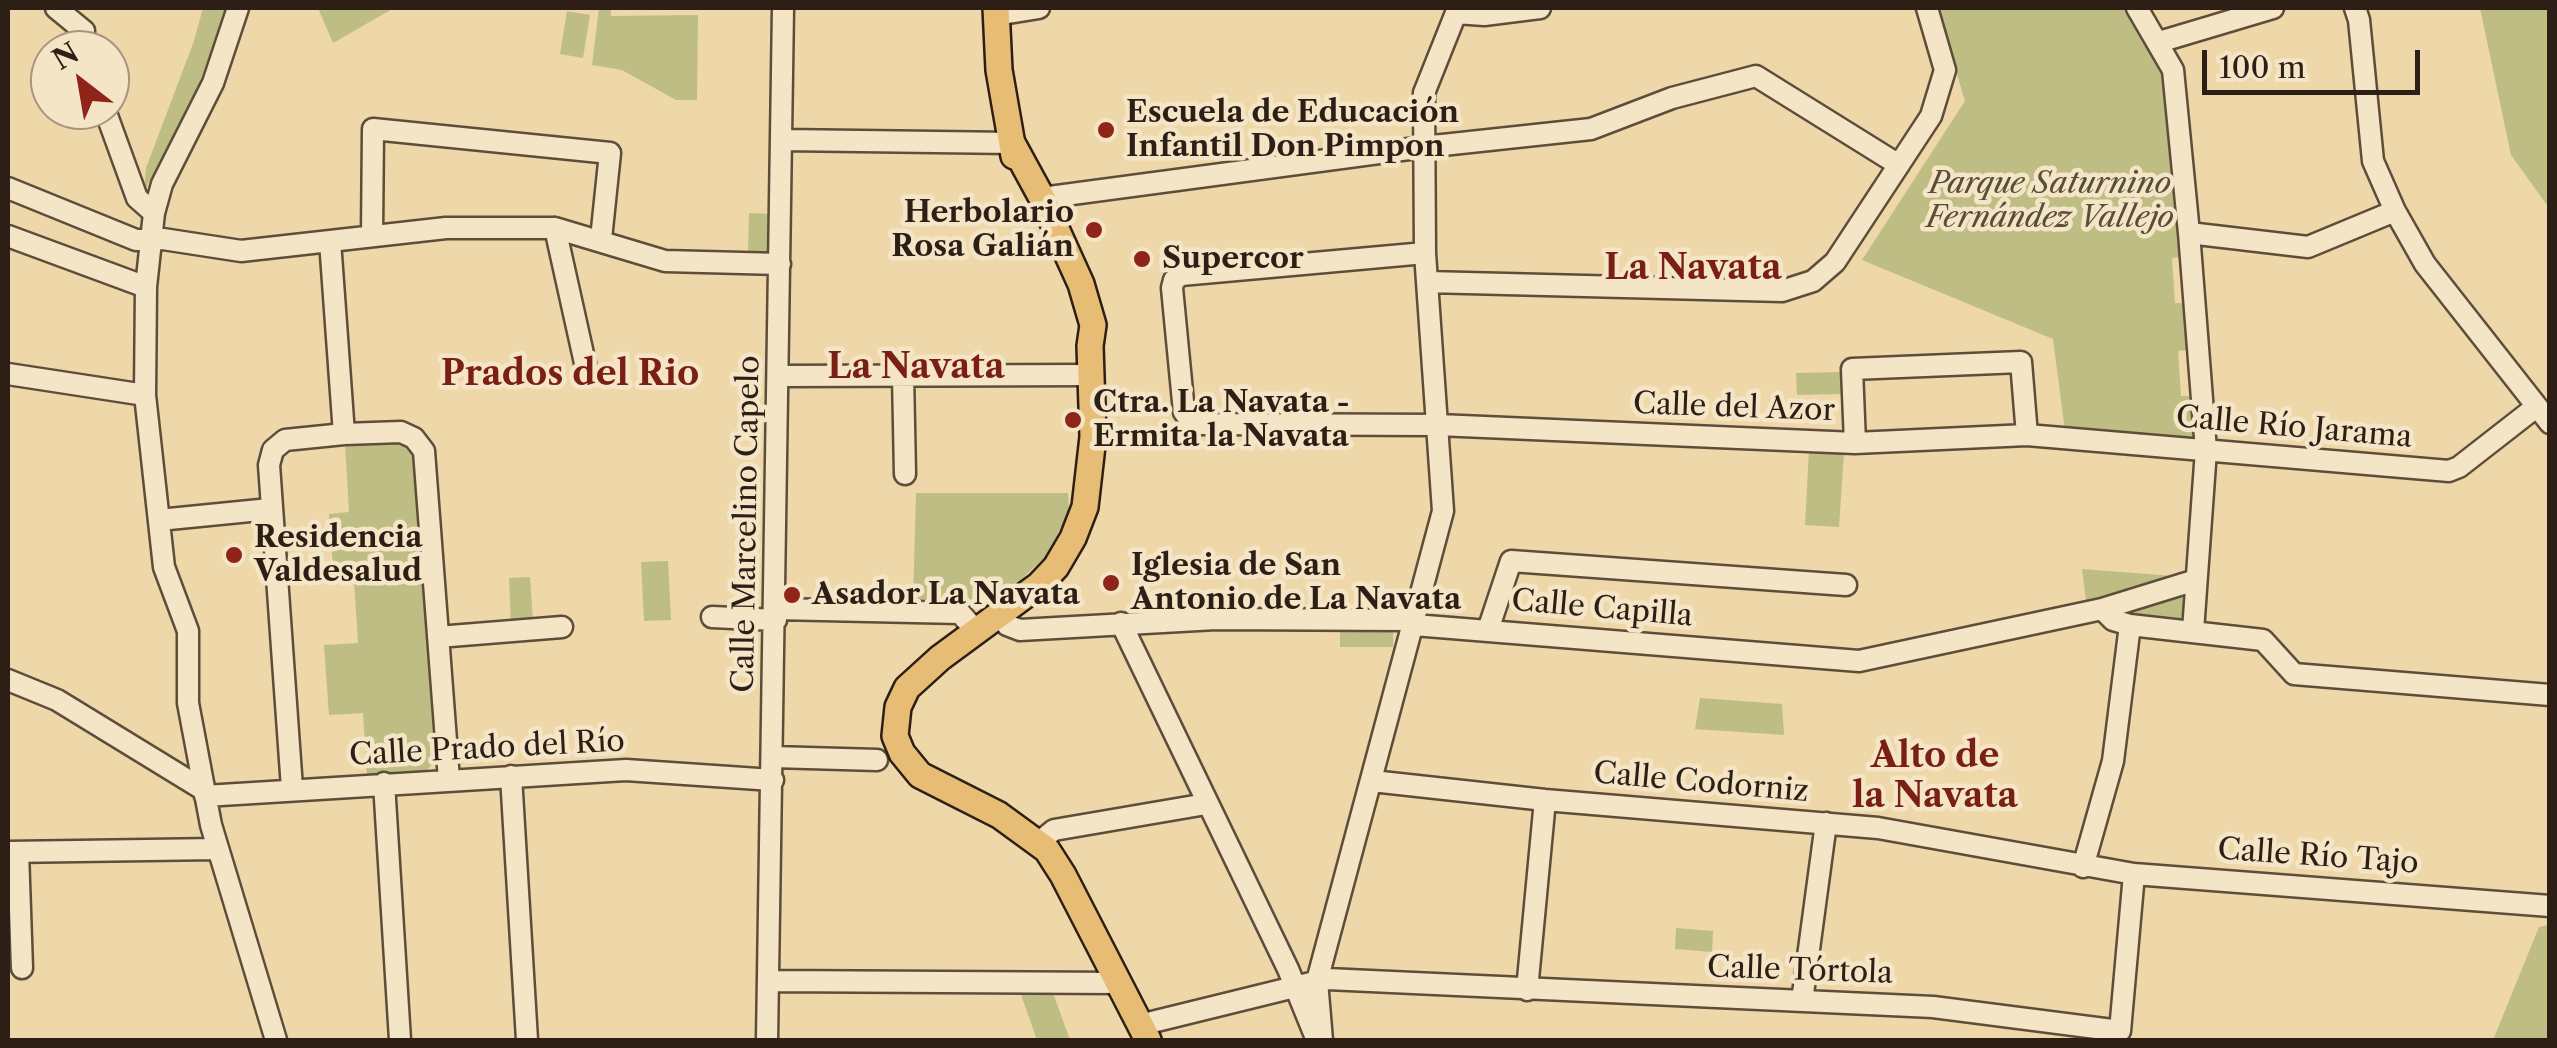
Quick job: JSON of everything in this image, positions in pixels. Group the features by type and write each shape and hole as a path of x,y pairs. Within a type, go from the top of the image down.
{"main road":[{"path":"996,11 999,70 1017,171 1027,201 1074,289 1092,335"},
{"path":"1012,143 1081,284 1092,335 1090,473 1084,507 1073,538 1039,584 923,671 907,688 895,717 898,745 920,775 999,815 1038,842 1063,874 1144,1032"},
{"path":"1017,171 1042,198"},
{"path":"1042,198 1038,206 1059,252 1062,272"}],"street":[{"path":"56,8 75,30"},
{"path":"238,8 213,82 162,184 154,213 148,240 145,395 164,567 188,631 188,703 216,850 276,1040"},
{"name":"Calle Marcelino Capelo","path":"767,1040 783,8"},
{"path":"996,11 1040,8"},
{"path":"1319,1040 1318,982 1443,511 1425,253 1424,93 1457,10 1484,15 1540,8"},
{"path":"1427,282 1782,291 1813,280 1836,262 1931,116 1945,70 1927,8"},
{"path":"2137,8 2174,70 2189,233 2206,450 2193,631"},
{"path":"2159,42 2274,8"},
{"path":"2355,8 2374,161 2396,211 2425,264 2542,415"},
{"path":"1042,198 1590,129 1672,98 1756,76 1900,165"},
{"path":"372,235 373,129 610,153 601,240"},
{"path":"112,130 137,198 154,213"},
{"path":"783,140 1012,143"},
{"path":"8,188 136,240 162,238 242,251 446,228 554,228 665,261 780,264"},
{"path":"2189,233 2308,246 2396,211"},
{"path":"554,228 585,363"},
{"path":"8,236 146,287"},
{"path":"330,241 344,434"},
{"name":"Calle del Azor","path":"1425,253 1181,275 1172,288 1184,412 1190,420 1202,424 1438,425 1856,443 2027,435"},
{"path":"1856,443 1852,370 1890,368 2021,362 2027,435"},
{"path":"8,374 145,395"},
{"path":"779,376 1093,374"},
{"path":"903,376 905,474"},
{"name":"Calle Río Jarama","path":"2027,435 2449,471 2542,415"},
{"path":"292,788 268,466 272,450 285,440 344,434 400,432 414,438 424,451 449,780"},
{"path":"160,520 270,509"},
{"path":"1488,630 1512,561 1846,585"},
{"name":"Calle Capilla","path":"1000,614 1007,625 1020,630 1216,620 1407,620 1414,625 1859,661 2102,609 2196,580"},
{"path":"2102,609 2112,620 2130,626 2264,640 2294,674 2550,694"},
{"path":"712,618 960,613 977,632"},
{"path":"1121,624 1319,1040"},
{"path":"2083,867 2113,762 2130,626"},
{"path":"438,637 562,627"},
{"path":"8,680 58,700 205,793"},
{"path":"773,757 877,760"},
{"name":"Calle Prado del Río","path":"205,793 626,770 773,780"},
{"path":"511,776 527,1040"},
{"name":"Calle Codorniz","path":"1372,780 1545,800 1878,828 2083,867"},
{"path":"384,783 400,1040"},
{"path":"1527,990 1545,800"},
{"path":"1038,842 1054,830 1206,804"},
{"path":"1802,1001 1826,824"},
{"path":"22,968 13,852 216,850"},
{"name":"Calle Río Tajo","path":"2083,867 2550,906"},
{"name":"Calle Tórtola","path":"1144,1032 1327,979 1933,1007 2120,1031 2134,874"},
{"path":"769,980 1119,984"}],"green space":[{"path":"203,8 227,8 199,84 144,192 146,168"},
{"path":"318,8 394,8 333,43"},
{"path":"599,8 611,8 611,16 698,15 697,100 676,100 622,70 592,65"},
{"name":"Parque Saturnino Fernández Vallejo","path":"1937,8 2125,8 2166,70 2182,257 2172,258 2175,303 2185,303 2188,350 2178,351 2181,396 2191,396 2195,439 2065,431 2053,339 1862,260 1965,101"},
{"path":"2480,8 2549,8 2549,208 2511,155"},
{"path":"567,11 590,15 583,58 560,54"},
{"path":"749,213 772,214 771,254 748,253"},
{"path":"1714,259 1758,261 1758,282 1713,281"},
{"path":"1843,372 1843,394 1797,395 1796,373"},
{"path":"400,442 413,454 435,761 426,771 367,775 363,713 329,715 324,645 358,643 354,580 334,580 329,514 349,512 345,445"},
{"path":"1809,450 1844,453 1839,527 1805,525"},
{"path":"916,493 1068,493 1069,510 1048,554 1006,594 979,602 913,602"},
{"path":"668,561 671,620 644,621 641,562"},
{"path":"2082,569 2186,577 2086,600"},
{"path":"530,577 533,623 511,624 509,578"},
{"path":"2185,597 2183,620 2124,616 2124,611"},
{"path":"1340,625 1393,625 1393,647 1340,647"},
{"path":"1700,698 1782,704 1784,735 1695,729"},
{"path":"2549,925 2549,1040 2493,1040 2539,927"},
{"path":"1676,928 1713,931 1712,952 1675,949"},
{"path":"1020,992 1053,993 1070,1040 1037,1040"}],"place":[{"name":"Escuela de Educación Infantil Don Pimpon","path":"1106,130"},
{"name":"Herbolario Rosa Galián","path":"1094,230"},
{"name":"Supercor","path":"1142,259"},
{"name":"Ctra. La Navata - Ermita la Navata","path":"1073,420"},
{"name":"Residencia Valdesalud","path":"234,555"},
{"name":"Iglesia de San Antonio de La Navata","path":"1111,583"},
{"name":"Asador La Navata","path":"792,595"}],"district":[{"name":"La Navata","path":"1693,269"},
{"name":"La Navata","path":"916,368"},
{"name":"Prados del Rio","path":"570,375"},
{"name":"Alto de la Navata","path":"1935,777"}]}
